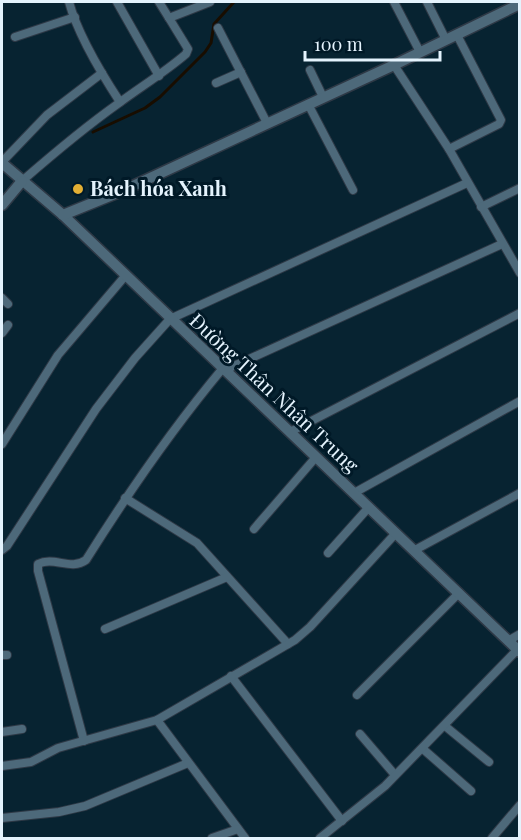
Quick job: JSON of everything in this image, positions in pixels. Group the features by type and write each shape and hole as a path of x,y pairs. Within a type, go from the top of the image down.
{"street":[{"path":"69,2 102,73 120,102"},
{"path":"117,2 159,76"},
{"path":"2,205 22,181 120,102 159,76 188,52 159,2"},
{"path":"169,18 210,2"},
{"path":"394,2 420,52"},
{"path":"426,2 446,40"},
{"path":"63,215 122,191 394,65 519,4"},
{"path":"15,37 75,17"},
{"path":"218,28 267,123"},
{"path":"448,149 499,124 501,120 457,35"},
{"path":"394,65 448,149 519,273"},
{"path":"310,70 322,97"},
{"path":"216,83 241,72"},
{"path":"2,163 47,115 102,73"},
{"path":"308,104 353,190"},
{"name":"Đường Thân Nhân Trung","path":"2,163 63,215 518,651"},
{"path":"2,550 48,485 96,409 135,358 170,319 467,183"},
{"path":"481,207 519,188"},
{"path":"84,741 37,566 46,561 73,565 86,560 172,430 224,369 502,243"},
{"path":"2,444 58,355 126,275"},
{"path":"290,432 519,314"},
{"path":"2,333 8,325"},
{"path":"354,494 519,401"},
{"path":"254,529 316,457"},
{"path":"415,550 519,493"},
{"path":"125,498 197,543 288,644"},
{"path":"328,553 369,507"},
{"path":"2,766 31,762 58,748 157,720 288,644 303,634 396,532"},
{"path":"105,629 227,577"},
{"path":"357,695 459,592"},
{"path":"508,641 519,634"},
{"path":"320,838 395,776 518,651"},
{"path":"231,676 342,821"},
{"path":"157,720 245,838"},
{"path":"445,726 489,762"},
{"path":"2,732 22,729"},
{"path":"360,734 395,776"},
{"path":"423,749 471,791"},
{"path":"2,818 59,812 85,806 188,763"},
{"path":"492,838 519,805"},
{"path":"212,838 238,829"}],"waterway":[{"path":"93,132 145,108 160,97 205,52 211,43 214,24 234,2"}],"place":[{"name":"Bách hóa Xanh","path":"78,189"}]}
